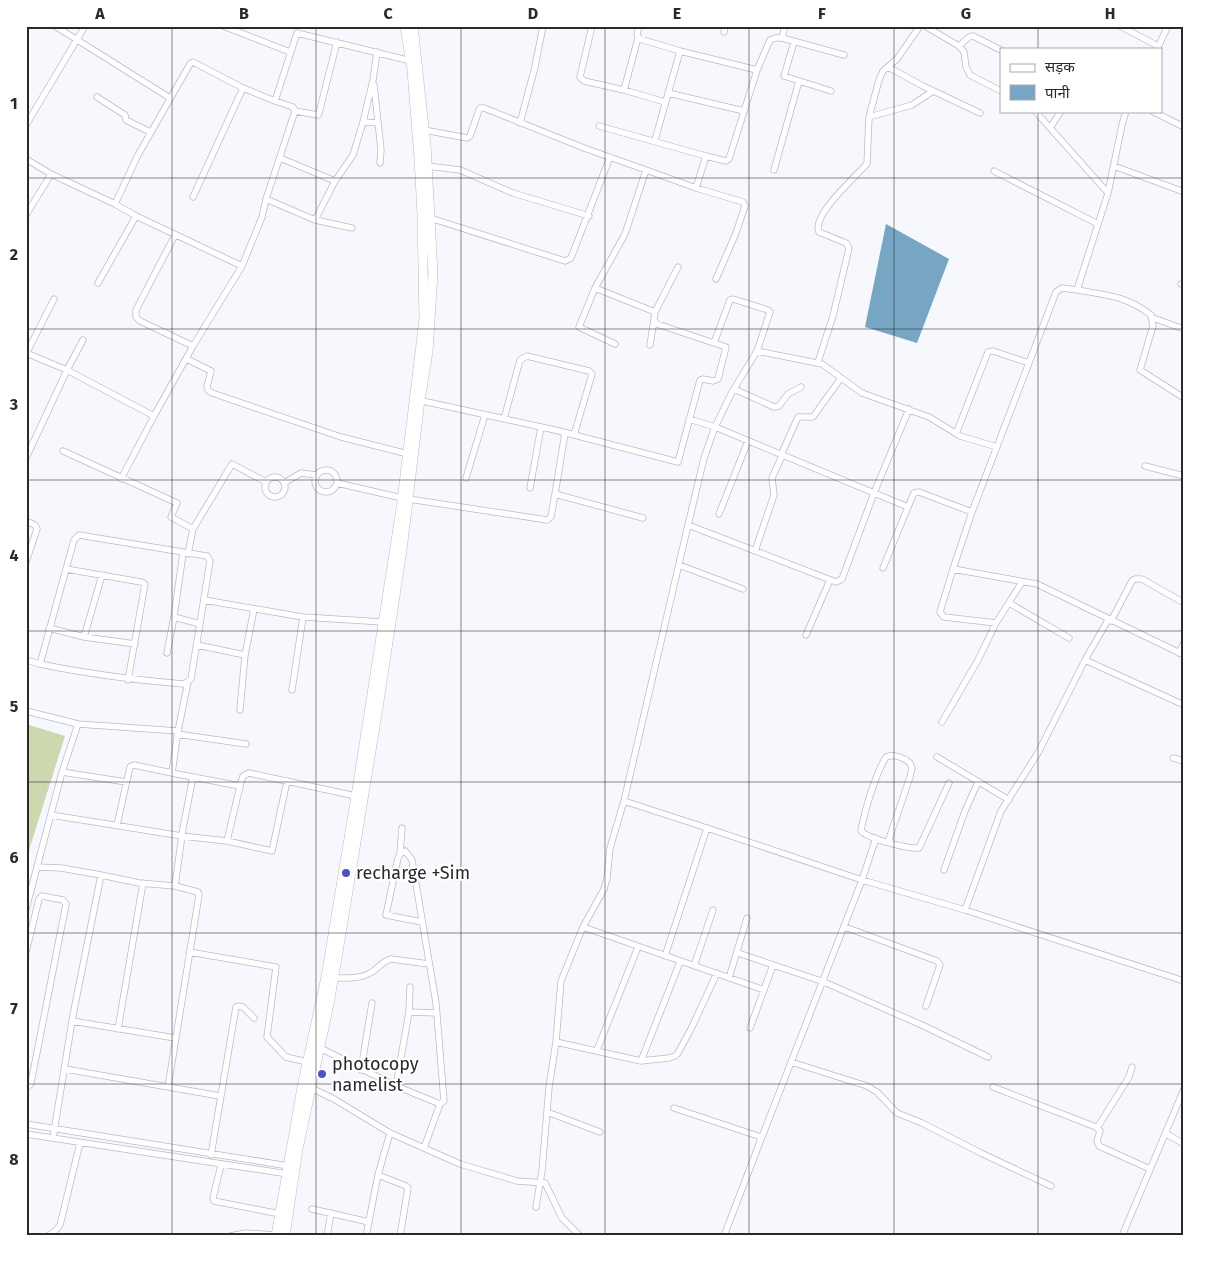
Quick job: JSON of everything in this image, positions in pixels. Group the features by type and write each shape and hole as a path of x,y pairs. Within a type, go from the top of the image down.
{"street":[{"path":"55,26 170,98"},
{"path":"26,124 85,26"},
{"path":"223,26 290,52"},
{"path":"279,1235 320,1048 378,708 406,499 417,400 424,319 422,214 410,61 405,26"},
{"path":"279,1235 280,1214 307,1062 326,977 383,622 406,499 408,454 417,400 428,352 434,273 424,130 412,26"},
{"path":"520,123 543,26"},
{"path":"592,26 581,79 666,102"},
{"path":"624,90 638,38 639,26"},
{"path":"782,38 785,26"},
{"path":"818,362 833,316 849,248 846,243 821,234 817,229 817,225 830,202 867,164 869,117 879,80 883,71 897,59 920,26"},
{"path":"925,26 959,46 964,52 966,67 970,75 1000,90"},
{"path":"1120,26 1158,47 1168,26"},
{"path":"275,101 295,34 299,32 410,61"},
{"path":"959,46 969,37 973,36 1000,50"},
{"path":"638,38 680,51 757,70"},
{"path":"599,126 726,160 729,159 757,70 770,40 782,38 844,55"},
{"path":"115,204 150,132 190,64 193,62 243,88 293,107 295,111 318,115 337,42"},
{"path":"794,42 784,76 831,91"},
{"path":"655,140 680,51"},
{"path":"315,220 335,181 353,155 373,80 377,52"},
{"path":"888,67 980,113"},
{"path":"373,80 381,150 380,163"},
{"path":"774,170 799,81"},
{"path":"192,197 243,88"},
{"path":"869,117 912,105 933,91"},
{"path":"668,93 744,111"},
{"path":"97,97 125,114 126,120 150,132"},
{"path":"424,130 467,138 470,136 480,108 484,108 584,148 696,188 743,202 745,206 736,233 716,279"},
{"path":"121,479 154,416 242,266 262,217 266,199 295,111"},
{"path":"1036,112 1108,193"},
{"path":"1050,128 1060,112"},
{"path":"1077,290 1108,193 1126,112"},
{"path":"1154,112 1184,127"},
{"path":"363,122 378,123"},
{"path":"696,188 706,156"},
{"path":"430,218 565,261 571,258 589,216 610,157"},
{"path":"280,158 335,181"},
{"path":"26,159 51,174 242,266"},
{"path":"427,166 460,170 513,193 589,216"},
{"path":"1114,166 1184,192"},
{"path":"615,344 579,327 594,288 625,234 646,170"},
{"path":"994,171 1098,224"},
{"path":"26,215 51,174"},
{"path":"266,199 315,220 352,228"},
{"path":"98,283 136,216"},
{"path":"175,235 136,310 136,317 140,321 194,346"},
{"path":"650,345 656,312 678,267"},
{"path":"594,288 656,312"},
{"path":"996,623 944,617 940,612 972,512 1056,292 1062,288 1111,295 1138,305 1153,318 1184,329"},
{"path":"54,299 26,353 67,370 154,416"},
{"path":"536,1208 556,1042 561,981 583,927 604,889 610,848 624,802 704,458 715,428 734,389 757,351 770,312 732,299 728,302 714,343"},
{"path":"1153,318 1153,326 1140,370 1184,398"},
{"path":"417,400 541,427 678,462 700,380 713,381 718,379 726,347 657,324 654,320"},
{"path":"26,458 83,340"},
{"path":"757,351 818,362 862,393 929,417 956,434 997,447"},
{"path":"956,434 988,352 993,351 1029,363"},
{"path":"504,419 520,360 527,356 589,371 592,374 574,435"},
{"path":"187,359 211,371 207,386 208,390 212,393 341,437 408,454"},
{"path":"755,551 774,495 772,478 798,417 812,417 841,378"},
{"path":"734,389 774,407 779,406 788,394 801,386"},
{"path":"688,525 830,580 836,582 842,579 874,493 909,409"},
{"path":"466,478 485,414"},
{"path":"689,419 748,441 908,507"},
{"path":"530,488 541,427"},
{"path":"337,484 406,499 547,520 551,517 565,433"},
{"path":"719,514 748,441"},
{"path":"63,451 177,504 171,517 193,529"},
{"path":"167,653 185,553 193,529 232,464 266,482"},
{"path":"1145,466 1184,476"},
{"path":"321,470 328,470 334,473 337,484 329,492 322,491 316,486 316,475 321,470"},
{"path":"284,483 301,474 316,475"},
{"path":"276,477 284,483 283,493 275,498 266,493 266,482 270,478 276,477"},
{"path":"882,568 914,493 919,492 972,512"},
{"path":"555,494 643,518"},
{"path":"26,521 35,525 37,529 26,562"},
{"path":"40,664 74,540 79,536 207,556 210,561 204,600 191,679 188,682 177,732 172,773"},
{"path":"679,565 743,589"},
{"path":"66,569 145,584 146,588 128,680"},
{"path":"953,569 1044,587 1181,654 1184,643"},
{"path":"84,637 102,575"},
{"path":"965,910 999,815 1038,753 1084,660 1132,581 1136,578 1142,579 1184,603"},
{"path":"806,635 830,580"},
{"path":"942,722 978,660 996,623 1022,582"},
{"path":"204,600 303,617 383,622"},
{"path":"1009,603 1069,638"},
{"path":"240,710 245,655 254,608"},
{"path":"292,690 303,617"},
{"path":"174,618 200,624"},
{"path":"49,628 84,637 135,644"},
{"path":"196,645 245,655"},
{"path":"26,660 128,680 184,684 188,682"},
{"path":"1084,660 1184,705"},
{"path":"26,711 78,724 177,732 246,744"},
{"path":"26,909 62,772 78,724"},
{"path":"888,842 912,768 908,760 898,756 888,756 884,760 863,822 862,833 888,842 917,849 920,847 949,783"},
{"path":"938,757 1009,800"},
{"path":"1173,758 1184,761"},
{"path":"117,825 130,767 134,765 240,786"},
{"path":"62,772 126,782"},
{"path":"227,841 243,776 249,773 356,796"},
{"path":"175,886 193,777"},
{"path":"51,814 182,836 227,841 272,851 287,781"},
{"path":"944,870 958,827 978,782"},
{"path":"624,802 862,880 965,910 1184,981"},
{"path":"402,828 400,854 386,915 422,922"},
{"path":"665,956 707,828"},
{"path":"724,1236 761,1137 824,982 876,838"},
{"path":"400,854 405,852 412,860 436,1013 444,1100 440,1104 424,1148"},
{"path":"37,867 61,868 143,883 175,886 198,892 168,1087"},
{"path":"53,1138 72,1021 100,875"},
{"path":"118,1029 143,883"},
{"path":"26,952 39,899 42,896 63,900 66,904 31,1083 26,1087"},
{"path":"694,966 713,910"},
{"path":"729,978 747,918"},
{"path":"583,927 764,990"},
{"path":"844,927 938,962 940,965 926,1006"},
{"path":"597,1050 638,947"},
{"path":"189,952 276,967 267,1037 286,1057 307,1062"},
{"path":"738,953 824,982 924,1026 988,1057"},
{"path":"333,978 356,977 370,973 390,958 429,964"},
{"path":"641,1062 680,962"},
{"path":"750,1028 773,965"},
{"path":"556,1042 597,1050 641,1062 669,1058 678,1053 717,973"},
{"path":"396,1086 409,1012 410,987"},
{"path":"361,1070 372,1003"},
{"path":"212,1155 220,1096 236,1007 243,1007 254,1018"},
{"path":"409,1012 436,1013"},
{"path":"72,1021 175,1038"},
{"path":"320,1048 361,1070 440,1104"},
{"path":"791,1062 867,1086 877,1092 897,1113 922,1123 1051,1186"},
{"path":"1097,1128 1128,1077 1132,1067"},
{"path":"64,1069 220,1096"},
{"path":"993,1087 1097,1128 1100,1131 1097,1141 1098,1146 1150,1169"},
{"path":"311,1088 334,1099 390,1133 424,1148 481,1171 517,1181 540,1182 548,1186 562,1218 580,1236"},
{"path":"1122,1236 1184,1089"},
{"path":"674,1108 761,1137"},
{"path":"547,1112 600,1132"},
{"path":"26,1124 212,1155 288,1170"},
{"path":"366,1236 378,1175 390,1133"},
{"path":"1165,1133 1184,1144"},
{"path":"26,1134 221,1164 288,1170"},
{"path":"48,1236 60,1225 80,1143"},
{"path":"221,1164 214,1201 280,1214"},
{"path":"378,1175 408,1188 400,1236"},
{"path":"312,1209 368,1222"},
{"path":"327,1236 330,1213"},
{"path":"230,1236 246,1233 279,1235"}],"green space":[{"path":"26,724 65,736 26,864"}],"water":[{"path":"886,224 949,259 917,343 865,327"}],"place":[{"name":"recharge +Sim","path":"346,873"},
{"name":"photocopy namelist","path":"322,1074"}]}
